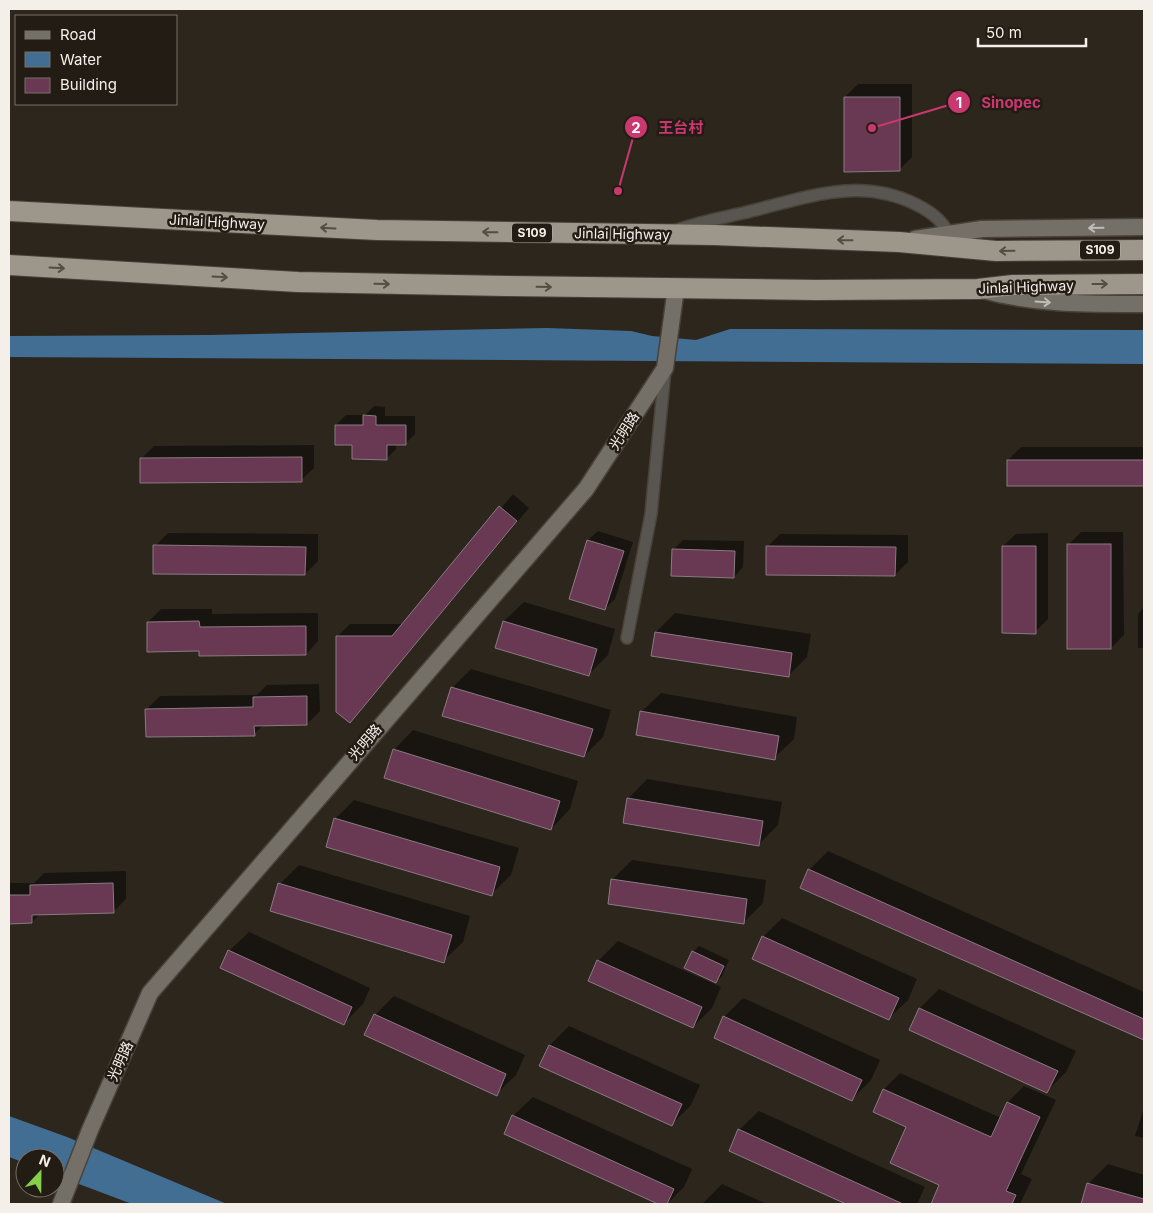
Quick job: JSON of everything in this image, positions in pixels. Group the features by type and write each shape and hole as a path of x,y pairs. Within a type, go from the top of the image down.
{"highway":[{"name":"Jinlai Highway","path":"9,211 377,230 662,235 899,242 952,240 996,251 1144,250"},
{"name":"Jinlai Highway","path":"9,265 298,282 816,290 978,289 1013,284 1144,284"}],"street":[{"path":"662,235 707,219 742,213 837,190 892,193 910,201 938,218 952,240 989,229 1144,227"},
{"name":"光明路","path":"65,1192 150,993 586,489 665,368 676,288"},
{"path":"978,289 1014,299 1045,302 1144,304"},
{"path":"627,638 651,514 665,368"}],"water":[{"path":"547,328 631,331 652,336 696,340 730,329 1144,330 1144,364 9,357 9,336 209,335"},
{"path":"9,1116 67,1137 227,1204 132,1204 65,1179 65,1148 15,1148 15,1159 9,1157"}],"building":[{"path":"844,97 900,97 900,171 844,172"},
{"path":"363,415 376,416 376,425 406,425 406,445 387,445 387,460 352,459 352,445 335,445 335,425 363,425"},
{"path":"302,457 302,482 140,483 140,458"},
{"path":"1007,460 1144,460 1144,486 1007,486"},
{"path":"499,506 517,521 350,723 336,712 336,636 392,636"},
{"path":"587,540 624,551 605,610 569,599"},
{"path":"1067,544 1111,544 1111,649 1067,649"},
{"path":"153,545 306,547 305,575 153,574"},
{"path":"766,546 896,547 895,576 766,575"},
{"path":"1002,546 1036,546 1036,634 1002,633"},
{"path":"672,549 735,551 734,578 671,576"},
{"path":"199,621 200,627 306,626 306,655 199,656 199,651 147,652 147,622"},
{"path":"503,621 597,649 589,676 495,648"},
{"path":"655,632 792,653 789,677 651,656"},
{"path":"451,687 593,729 584,757 442,716"},
{"path":"307,696 307,725 254,726 255,736 146,737 145,709 253,707 253,697"},
{"path":"640,711 779,736 775,760 636,735"},
{"path":"393,749 560,801 551,830 384,778"},
{"path":"627,798 763,821 759,846 623,823"},
{"path":"334,818 500,867 492,896 326,847"},
{"path":"808,869 1144,1019 1144,1040 800,888"},
{"path":"611,879 747,899 744,924 608,904"},
{"path":"113,883 114,913 32,915 32,923 9,924 9,895 30,895 30,885"},
{"path":"278,883 452,935 444,963 270,911"},
{"path":"762,936 899,998 889,1020 752,959"},
{"path":"228,950 352,1007 344,1025 220,968"},
{"path":"692,951 724,966 716,983 684,968"},
{"path":"597,960 702,1007 693,1028 588,981"},
{"path":"919,1008 1058,1071 1047,1093 909,1030"},
{"path":"374,1014 506,1074 497,1096 364,1035"},
{"path":"723,1016 862,1080 852,1101 714,1038"},
{"path":"549,1045 682,1104 672,1126 539,1066"},
{"path":"883,1089 991,1137 1007,1102 1040,1117 1006,1191 1016,1195 1012,1204 931,1204 939,1185 890,1163 906,1127 873,1112"},
{"path":"512,1115 674,1189 667,1204 658,1204 504,1134"},
{"path":"738,1129 903,1204 846,1204 729,1151"},
{"path":"1087,1183 1144,1199 1144,1204 1081,1204"}],"place":[{"name":"Sinopec","path":"872,128"},
{"name":"王台村","path":"618,191"}]}
